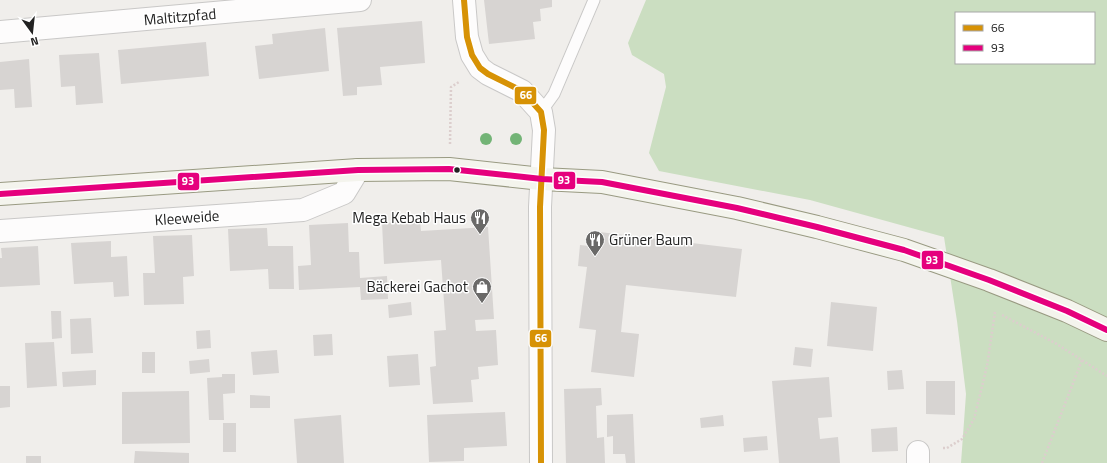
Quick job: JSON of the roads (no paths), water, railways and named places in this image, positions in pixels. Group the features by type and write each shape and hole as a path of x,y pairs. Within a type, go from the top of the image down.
{"main road":[{"path":"0,194 358,170 449,169 602,182 737,208 904,250 989,280 1067,311 1107,330"}],"street":[{"name":"Maltitzpfad","path":"0,32 205,7 360,0"},
{"path":"464,0 467,37 472,55 480,68 488,74 522,91 541,112 544,130 540,215 542,463"},
{"name":"Kleeweide","path":"0,231 303,210 344,193 358,170"}],"lane":[{"path":"541,112 554,94 594,0"}],"place":[{"name":"Mega Kebab Haus","path":"480,235"},
{"name":"Grüner Baum","path":"595,257"},
{"name":"Bäckerei Gachot","path":"482,304"}]}
